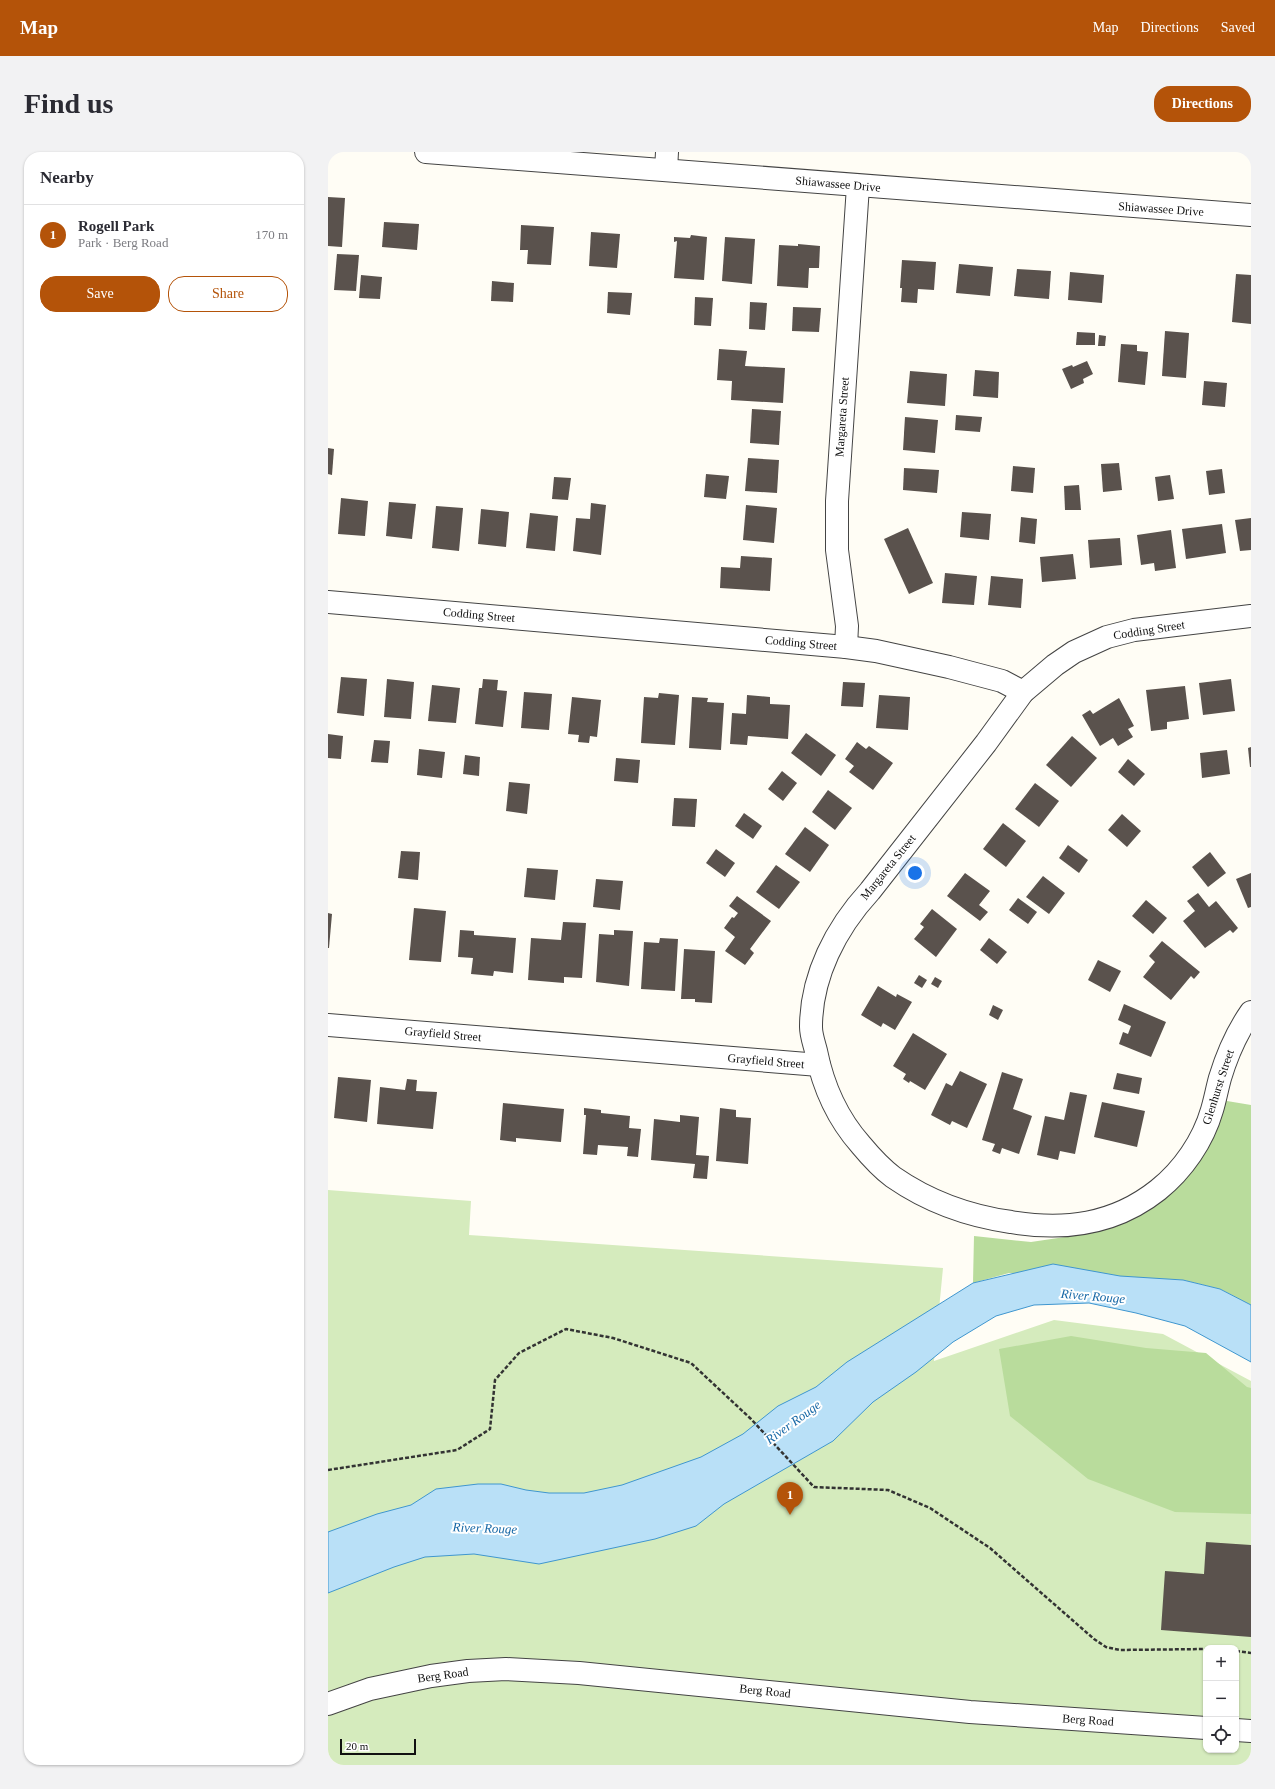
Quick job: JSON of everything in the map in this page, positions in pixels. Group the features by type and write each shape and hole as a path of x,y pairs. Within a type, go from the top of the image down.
{"street":[{"name":"Shiawassee Drive","path":"426,152 666,161 858,186 1251,215"},
{"name":"Margareta Street","path":"846,647 845,611 837,550 837,501 858,186"},
{"name":"Codding Street","path":"328,602 846,647 876,651 957,669 1002,681 1023,692 1055,665 1074,652 1107,637 1134,630 1251,616"},
{"name":"Margareta Street","path":"818,1065 811,1028 813,1003 822,967 838,932 854,908 870,891 977,755 1023,692"},
{"name":"Glenhurst Street","path":"1169,1180 1194,1150 1204,1130 1212,1110 1227,1056 1237,1035 1251,1012"},
{"name":"Grayfield Street","path":"328,1024 818,1065 823,1081 837,1113 851,1134 878,1164 892,1176 912,1189 948,1207 987,1219 1038,1227 1060,1227 1088,1223 1110,1217 1135,1206 1169,1180"},
{"name":"Berg Road","path":"328,1704 370,1689 431,1676 468,1671 506,1669 579,1673 970,1712 1203,1728"},
{"path":"1239,1730 1251,1731"}],"path":[{"path":"328,1470 456,1450 490,1429 495,1380 519,1352 566,1329 613,1338 691,1363 751,1419 814,1487 888,1490 930,1508 990,1548 1094,1639 1106,1647 1120,1650 1203,1649"},
{"path":"1239,1651 1251,1653"}],"green space":[{"path":"1221,1100 1251,1105 1251,1305 1220,1289 1183,1280 1009,1273 973,1283 974,1236 1031,1242 1092,1233 1131,1220 1180,1177"},
{"path":"328,1190 471,1201 469,1235 943,1268 934,1361 1054,1320 1163,1334 1251,1381 1251,1765 328,1765"},
{"path":"1071,1336 1146,1348 1206,1353 1247,1387 1251,1388 1251,1514 1175,1512 1088,1479 1010,1416 999,1349"}],"water":[{"name":"River Rouge","path":"1053,1264 1120,1276 1183,1280 1220,1289 1251,1305 1251,1362 1185,1326 1136,1313 1089,1303 1034,1305 996,1316 953,1342 916,1372 873,1402 833,1441 724,1504 696,1526 655,1539 539,1564 474,1554 425,1557 394,1567 328,1593 328,1532 377,1514 411,1505 436,1489 478,1484 501,1484 526,1490 549,1493 584,1493 622,1485 701,1457 743,1434 778,1406 816,1387 847,1362 973,1283"}],"building":[{"path":"328,197 345,198 342,247 328,246"},
{"path":"384,222 419,224 417,250 382,247"},
{"path":"521,225 554,227 551,265 527,264 528,250 520,250"},
{"path":"591,232 620,234 617,268 589,266"},
{"path":"691,235 707,237 704,280 674,278 677,241 674,242 674,237 690,238"},
{"path":"725,237 755,239 752,284 722,281"},
{"path":"798,244 820,246 819,268 809,268 808,288 777,286 779,245 798,246"},
{"path":"337,254 359,255 356,291 334,290"},
{"path":"902,260 936,262 934,290 918,289 917,303 901,302 902,288 900,288"},
{"path":"959,264 993,267 990,296 956,293"},
{"path":"1017,269 1051,271 1049,299 1014,296"},
{"path":"1070,272 1104,275 1102,303 1068,300"},
{"path":"1236,274 1251,275 1251,324 1232,322"},
{"path":"361,275 382,277 380,299 359,298"},
{"path":"492,281 514,283 513,302 491,301"},
{"path":"608,292 632,293 630,315 607,313"},
{"path":"695,297 713,298 711,326 694,325"},
{"path":"750,302 767,303 765,330 749,329"},
{"path":"793,307 821,308 819,332 792,331"},
{"path":"1165,331 1189,333 1186,378 1162,376"},
{"path":"1077,332 1095,333 1095,345 1076,345"},
{"path":"1099,335 1106,336 1105,346 1098,346"},
{"path":"1121,344 1137,345 1137,351 1148,352 1145,385 1118,382"},
{"path":"719,349 747,351 745,366 785,368 783,403 731,400 732,381 717,380"},
{"path":"1087,361 1093,374 1083,379 1084,383 1071,389 1062,369 1072,365 1073,367"},
{"path":"975,370 999,372 998,398 973,396"},
{"path":"910,371 947,374 945,406 907,403"},
{"path":"1204,381 1227,383 1225,407 1202,405"},
{"path":"752,409 781,411 779,445 750,443"},
{"path":"956,415 982,417 980,432 955,430"},
{"path":"905,417 938,420 935,453 903,450"},
{"path":"328,448 334,449 332,475 328,474"},
{"path":"748,458 779,460 777,493 745,491"},
{"path":"1119,463 1122,490 1103,492 1101,464"},
{"path":"1013,466 1035,468 1033,493 1011,491"},
{"path":"904,468 939,470 937,493 903,490"},
{"path":"1222,469 1225,493 1209,495 1206,471"},
{"path":"706,474 729,476 726,499 704,497"},
{"path":"1170,475 1174,499 1158,501 1155,477"},
{"path":"554,477 571,478 568,500 552,499"},
{"path":"1079,485 1081,510 1065,510 1064,486"},
{"path":"341,498 368,501 365,536 338,534"},
{"path":"389,502 416,504 412,539 386,536"},
{"path":"591,503 606,505 601,555 573,551 576,518 590,519"},
{"path":"746,505 777,508 774,543 743,540"},
{"path":"436,506 463,508 459,551 432,548"},
{"path":"481,509 509,512 506,547 478,544"},
{"path":"962,512 991,514 989,540 960,537"},
{"path":"530,513 558,516 555,551 526,548"},
{"path":"1021,517 1037,519 1035,544 1019,542"},
{"path":"1251,518 1251,550 1240,551 1235,520"},
{"path":"1222,524 1226,553 1186,559 1182,529"},
{"path":"908,528 933,583 909,594 884,539"},
{"path":"1171,530 1176,568 1155,571 1154,563 1141,565 1137,535"},
{"path":"1120,538 1122,565 1090,568 1088,540"},
{"path":"1073,554 1076,579 1042,582 1040,557"},
{"path":"741,556 772,558 770,591 720,588 721,567 740,568"},
{"path":"945,573 977,576 974,605 942,603"},
{"path":"991,576 1023,579 1021,608 988,605"},
{"path":"341,677 367,679 364,716 337,713"},
{"path":"387,679 414,682 411,719 384,717"},
{"path":"483,679 498,680 497,690 507,691 503,727 475,724 479,688 482,688"},
{"path":"1231,679 1235,711 1203,715 1199,683"},
{"path":"843,682 865,683 863,707 841,706"},
{"path":"432,685 460,688 456,723 428,721"},
{"path":"1185,686 1189,719 1167,722 1167,729 1151,731 1146,690"},
{"path":"524,692 552,694 549,730 521,728"},
{"path":"659,693 679,695 675,745 641,743 644,697 658,698"},
{"path":"747,695 770,697 770,704 790,705 788,739 748,736 747,745 730,744 732,713 746,714"},
{"path":"879,695 910,697 908,730 876,728"},
{"path":"572,697 601,700 597,737 590,736 589,743 578,742 579,735 568,734"},
{"path":"692,697 708,698 707,702 724,703 721,750 689,748"},
{"path":"1119,698 1134,726 1128,729 1133,737 1118,746 1113,738 1100,746 1082,715 1090,710 1093,714"},
{"path":"806,733 836,755 821,776 791,753"},
{"path":"328,734 343,736 341,759 328,758"},
{"path":"1072,736 1097,758 1071,787 1046,765"},
{"path":"374,740 390,741 388,763 371,762"},
{"path":"857,742 866,749 869,746 893,763 873,790 849,772 854,766 845,759"},
{"path":"1251,747 1251,767 1250,767 1248,748"},
{"path":"419,749 445,752 442,778 417,775"},
{"path":"1227,750 1230,774 1202,778 1200,753"},
{"path":"465,755 480,757 479,776 463,774"},
{"path":"616,758 640,760 638,783 614,781"},
{"path":"1128,759 1145,774 1134,786 1118,772"},
{"path":"782,771 797,783 783,801 768,789"},
{"path":"509,782 530,784 527,814 506,811"},
{"path":"1035,783 1059,801 1039,827 1015,809"},
{"path":"828,790 852,808 835,830 812,812"},
{"path":"674,798 697,799 695,827 672,826"},
{"path":"744,813 762,826 753,839 735,826"},
{"path":"1122,814 1141,831 1127,847 1108,830"},
{"path":"1003,823 1026,841 1006,867 983,849"},
{"path":"805,827 829,845 810,872 785,854"},
{"path":"1068,845 1088,860 1079,873 1059,858"},
{"path":"716,849 735,863 725,877 706,863"},
{"path":"401,851 420,852 418,880 398,878"},
{"path":"1210,852 1226,873 1208,887 1192,867"},
{"path":"776,865 800,882 779,909 756,892"},
{"path":"527,868 558,870 555,900 524,897"},
{"path":"965,873 990,891 979,905 988,912 980,921 947,896"},
{"path":"1251,873 1251,907 1248,908 1236,879"},
{"path":"1043,876 1065,893 1049,914 1026,897"},
{"path":"596,879 623,881 620,910 593,907"},
{"path":"1198,893 1209,907 1216,901 1238,928 1233,933 1230,930 1205,948 1183,921 1195,911 1187,901"},
{"path":"737,896 771,921 750,949 754,953 745,965 725,951 735,937 724,928 732,917 734,918 738,913 729,906"},
{"path":"1018,898 1037,912 1028,924 1009,910"},
{"path":"1146,900 1167,918 1153,934 1132,916"},
{"path":"414,908 446,911 441,962 409,960"},
{"path":"932,909 957,929 936,957 914,939 924,927 920,924"},
{"path":"328,913 332,914 329,948 328,948"},
{"path":"563,922 586,923 582,978 564,977 564,983 528,980 531,938 561,940"},
{"path":"460,930 474,931 474,935 516,938 513,973 494,971 493,976 471,974 473,958 458,957"},
{"path":"614,930 633,931 629,986 596,982 599,934 614,935"},
{"path":"660,938 678,939 675,991 641,989 644,942 659,943"},
{"path":"989,938 1007,952 997,964 980,950"},
{"path":"1162,941 1200,972 1194,979 1191,976 1171,1000 1143,977 1155,962 1149,956"},
{"path":"684,949 715,951 712,1003 695,1002 695,999 681,999"},
{"path":"1098,960 1121,971 1110,992 1088,980"},
{"path":"919,975 927,980 922,988 914,983"},
{"path":"935,977 942,981 938,988 931,984"},
{"path":"878,986 896,997 897,994 912,1002 895,1030 883,1023 881,1027 861,1015"},
{"path":"1124,1004 1166,1022 1151,1057 1119,1044 1123,1032 1128,1034 1131,1026 1118,1020"},
{"path":"993,1005 1003,1010 998,1020 989,1015"},
{"path":"913,1033 947,1054 925,1090 910,1081 909,1083 903,1079 906,1074 893,1066"},
{"path":"960,1071 987,1084 967,1128 952,1121 950,1125 931,1115 946,1083 952,1086"},
{"path":"1002,1072 1023,1079 1013,1109 1032,1116 1019,1154 1002,1148 1000,1154 992,1151 995,1144 982,1140"},
{"path":"1117,1073 1142,1078 1139,1094 1113,1089"},
{"path":"338,1077 371,1080 367,1122 334,1118"},
{"path":"407,1079 417,1080 416,1091 437,1092 433,1129 377,1124 380,1087 405,1090"},
{"path":"1070,1092 1087,1095 1075,1154 1060,1151 1058,1160 1037,1155 1045,1116 1064,1120"},
{"path":"1102,1102 1145,1111 1137,1147 1094,1137"},
{"path":"503,1103 564,1109 561,1142 516,1138 516,1142 500,1140"},
{"path":"584,1108 601,1110 601,1113 630,1116 629,1128 641,1129 638,1157 627,1156 628,1147 598,1145 597,1155 583,1154 586,1115 584,1115"},
{"path":"720,1108 736,1110 736,1117 751,1118 748,1164 716,1161"},
{"path":"680,1115 699,1117 696,1155 709,1156 707,1179 693,1178 695,1164 651,1160 654,1119 680,1122"},
{"path":"1206,1542 1251,1545 1251,1637 1161,1630 1165,1571 1204,1574"}],"place":[{"name":"Rogell Park","path":"790,1515"}]}
